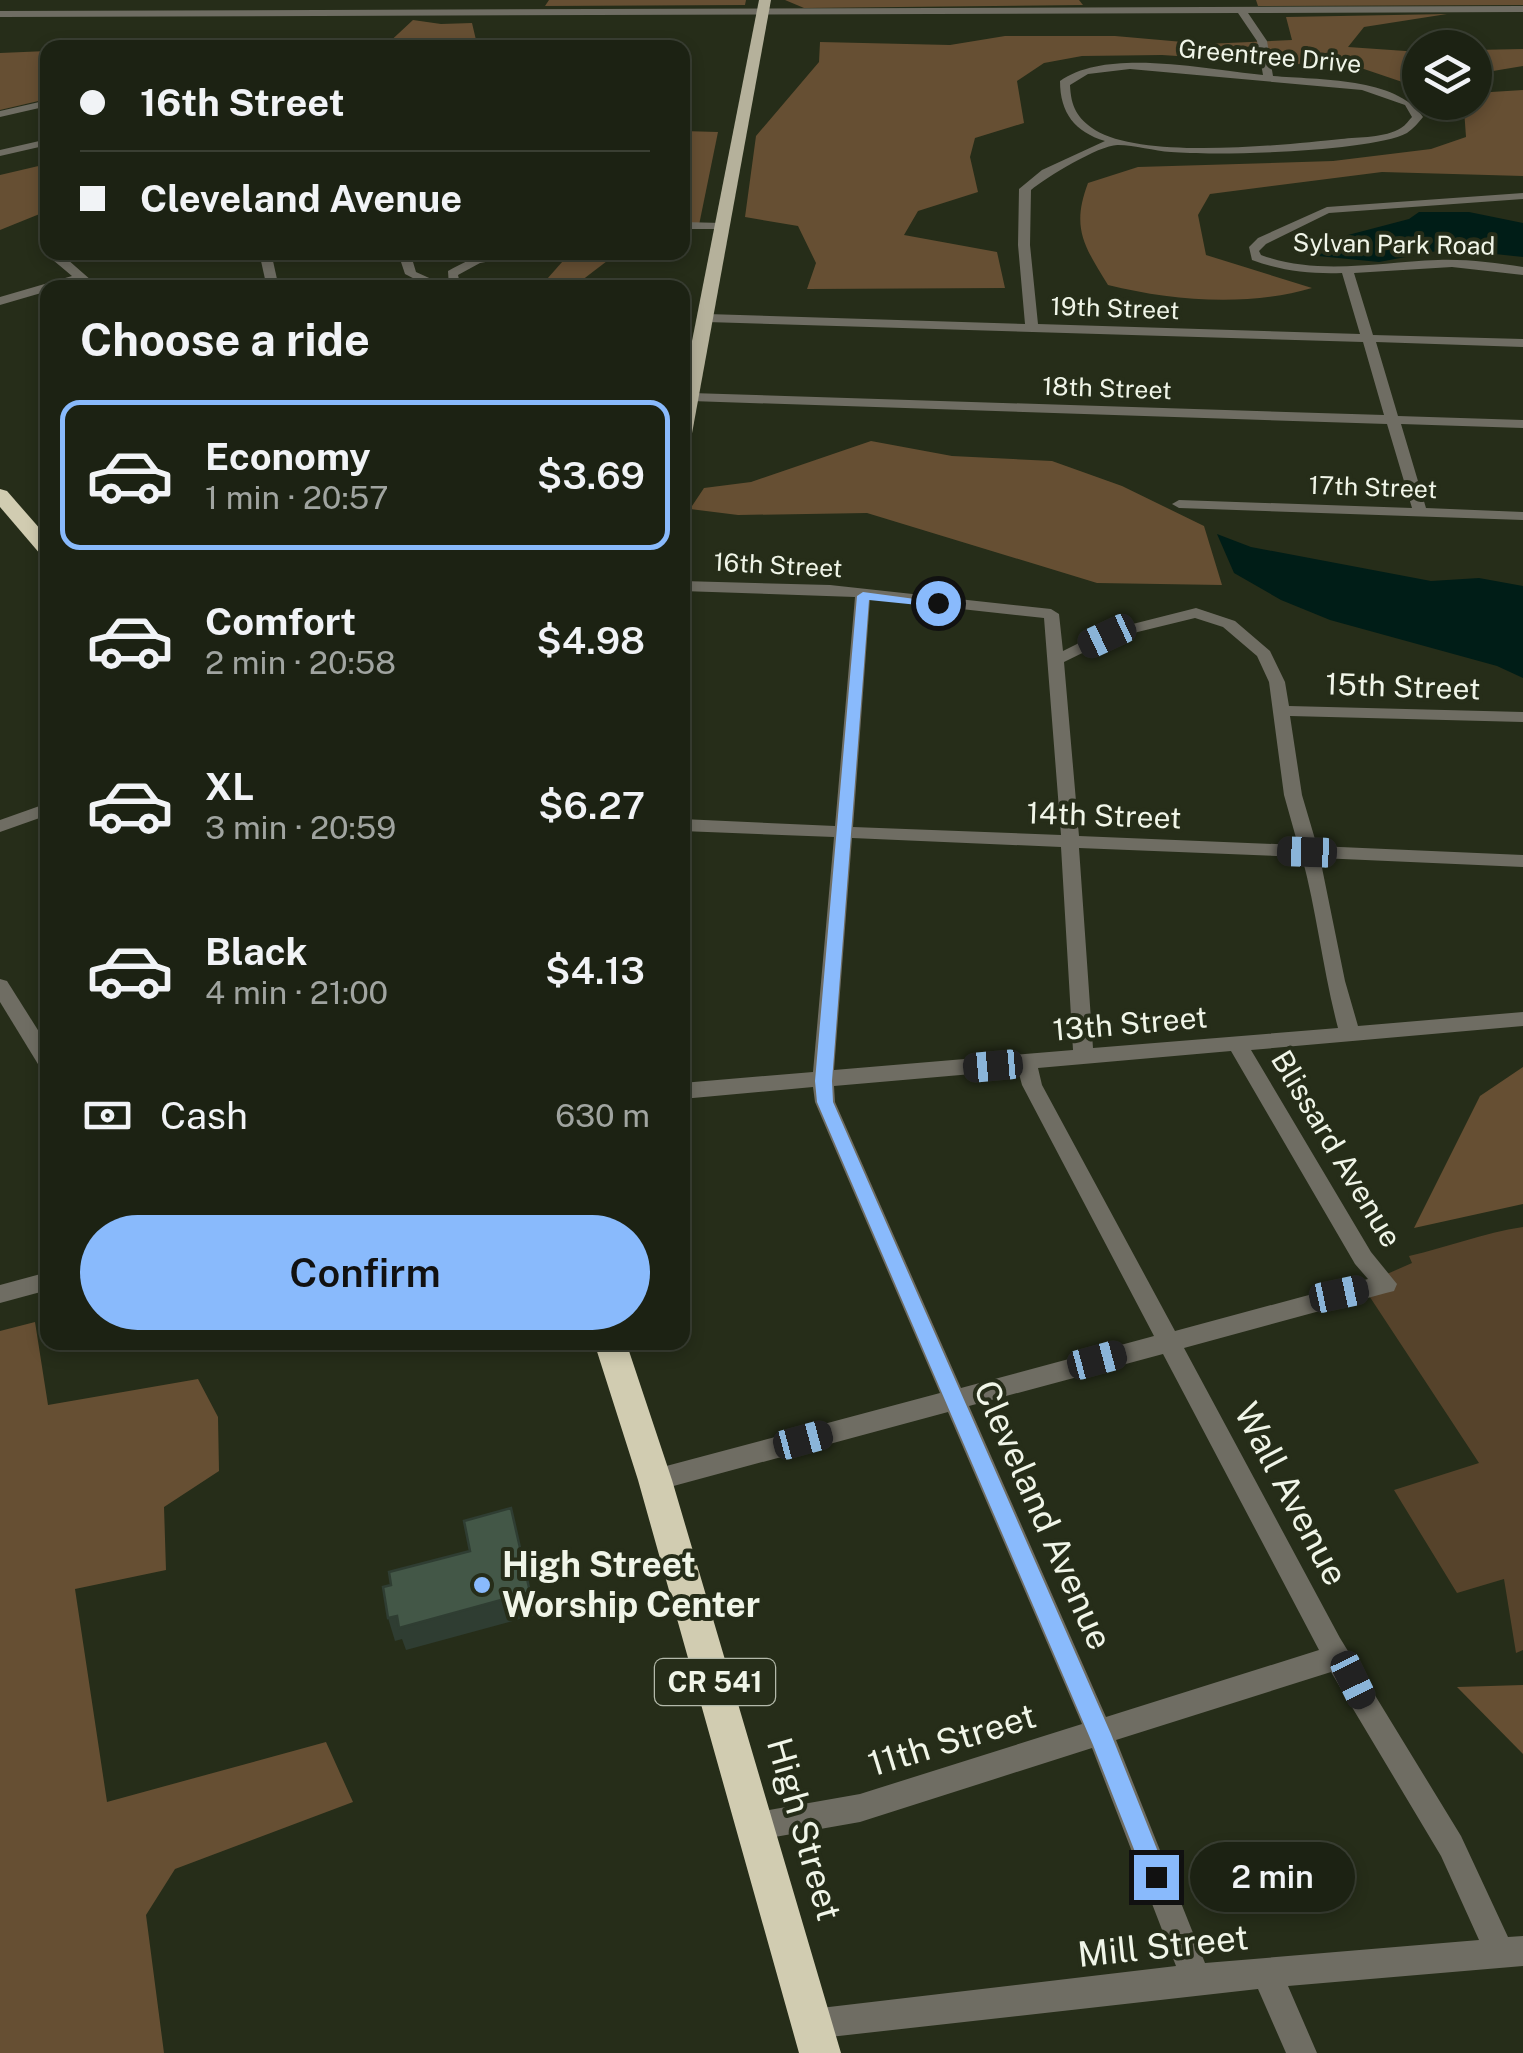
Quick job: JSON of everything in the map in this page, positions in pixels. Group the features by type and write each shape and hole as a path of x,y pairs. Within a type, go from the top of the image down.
{"highway":[{"path":"0,495 40,542"},
{"name":"High Street","path":"613,1350 655,1480 816,2039"}],"main road":[{"path":"690,397 764,6"}],"street":[{"path":"0,14 764,6 1523,9"},
{"path":"1240,10 1267,50 1268,78"},
{"name":"Greentree Drive","path":"1130,66 1268,78 1374,89 1409,103 1418,117 1405,130 1387,136 1294,144 1173,152 1116,140 1092,133 1074,118 1065,82 1086,71 1130,66"},
{"path":"0,114 40,106"},
{"path":"1032,328 1024,245 1026,188 1046,172 1116,140"},
{"path":"0,153 40,144"},
{"name":"Sylvan Park Road","path":"1523,196 1327,210 1262,241 1253,250 1256,258 1272,263 1347,269 1463,263 1523,270"},
{"path":"690,225 724,226"},
{"path":"60,260 83,280"},
{"path":"409,260 411,274 425,280"},
{"path":"468,280 499,260"},
{"path":"1347,269 1420,511"},
{"path":"73,280 80,278"},
{"path":"0,301 40,290"},
{"name":"19th Street","path":"706,318 1523,343"},
{"name":"18th Street","path":"690,397 1523,424"},
{"name":"17th Street","path":"1180,504 1523,516"},
{"name":"16th Street","path":"690,586 784,587 1051,614 1056,660"},
{"name":"Cleveland Avenue","path":"863,596 823,1081 828,1114 1097,1732 1196,1978"},
{"path":"1084,1058 1056,660 1107,636 1187,615 1208,614 1230,624 1264,654 1275,672 1293,796 1319,886 1335,981 1350,1034"},
{"name":"15th Street","path":"1282,710 1523,717"},
{"path":"0,826 40,812"},
{"name":"14th Street","path":"690,825 1523,861"},
{"path":"0,986 40,1051"},
{"name":"13th Street","path":"690,1090 1523,1018"},
{"name":"Blissard Avenue","path":"1170,1340 1386,1284 1363,1258 1237,1044"},
{"name":"Wall Avenue","path":"1027,1063 1032,1085 1337,1657 1512,1952"},
{"path":"0,1294 40,1283"},
{"path":"655,1480 1170,1340"},
{"name":"11th Street","path":"757,1826 860,1808 1337,1657"},
{"name":"Mill Street","path":"816,2039 1196,1978 1512,1952"},
{"path":"1266,1972 1302,2053"}],"shaded area":[{"path":"549,0 746,0 745,5 545,6"},
{"path":"785,0 1079,0 1083,5 804,8"},
{"path":"1256,0 1523,0 1523,5 1258,6"},
{"path":"1447,14 1364,27 1348,47 1402,51 1402,82 1361,68 1162,55 1082,56 1044,63 1017,81 1024,123 975,138 970,157 978,192 918,211 904,235 997,252 1005,288 807,289 816,263 798,226 745,217 756,136 819,62 820,42 950,45 1005,36 1115,36 1206,44 1292,40 1286,17"},
{"path":"413,20 472,23 476,40 392,40"},
{"path":"1523,49 1523,66 1492,71 1492,50"},
{"path":"40,51 40,101 0,110 0,53"},
{"path":"1523,90 1523,176 1382,172 1210,194 1198,215 1206,255 1312,288 1262,298 1210,300 1108,285 1083,236 1081,212 1088,183 1138,167 1333,161 1431,149 1466,137 1465,120 1492,120 1492,92"},
{"path":"690,131 718,132 699,225 690,225"},
{"path":"40,166 40,214 0,230 0,175"},
{"path":"564,260 608,260 582,280 546,280"},
{"path":"871,441 952,456 1052,461 1122,486 1204,526 1222,585 1097,583 867,513 738,515 690,509 704,488 751,482"},
{"path":"1523,1067 1523,1204 1414,1228 1480,1096"},
{"path":"1523,1227 1523,1650 1516,1653 1504,1579 1457,1593 1394,1490 1479,1463 1362,1285 1412,1263 1409,1256"},
{"path":"35,1322 48,1405 198,1379 218,1417 219,1471 164,1507 166,1570 75,1589 107,1802 326,1742 353,1802 175,1869 146,1915 164,2053 0,2053 0,1331"},
{"path":"1523,1685 1523,1754 1457,1687"}],"water":[{"path":"1419,212 1469,212 1523,223 1523,257 1448,249 1379,262 1318,256 1348,235 1409,219"},
{"path":"1217,534 1251,547 1431,581 1479,578 1523,586 1523,678 1497,666 1330,620 1281,600 1234,573"}],"building":[{"name":"High Street Worship Center","path":"511,1508 530,1592 399,1628 397,1616 388,1618 383,1587 391,1585 389,1572 470,1551 464,1521"}],"place":[{"name":"High Street Worship Center","path":"482,1585"}],"route":[{"path":"938,603 863,596 823,1081 825,1102 951,1400 1103,1742 1156,1877"}]}
